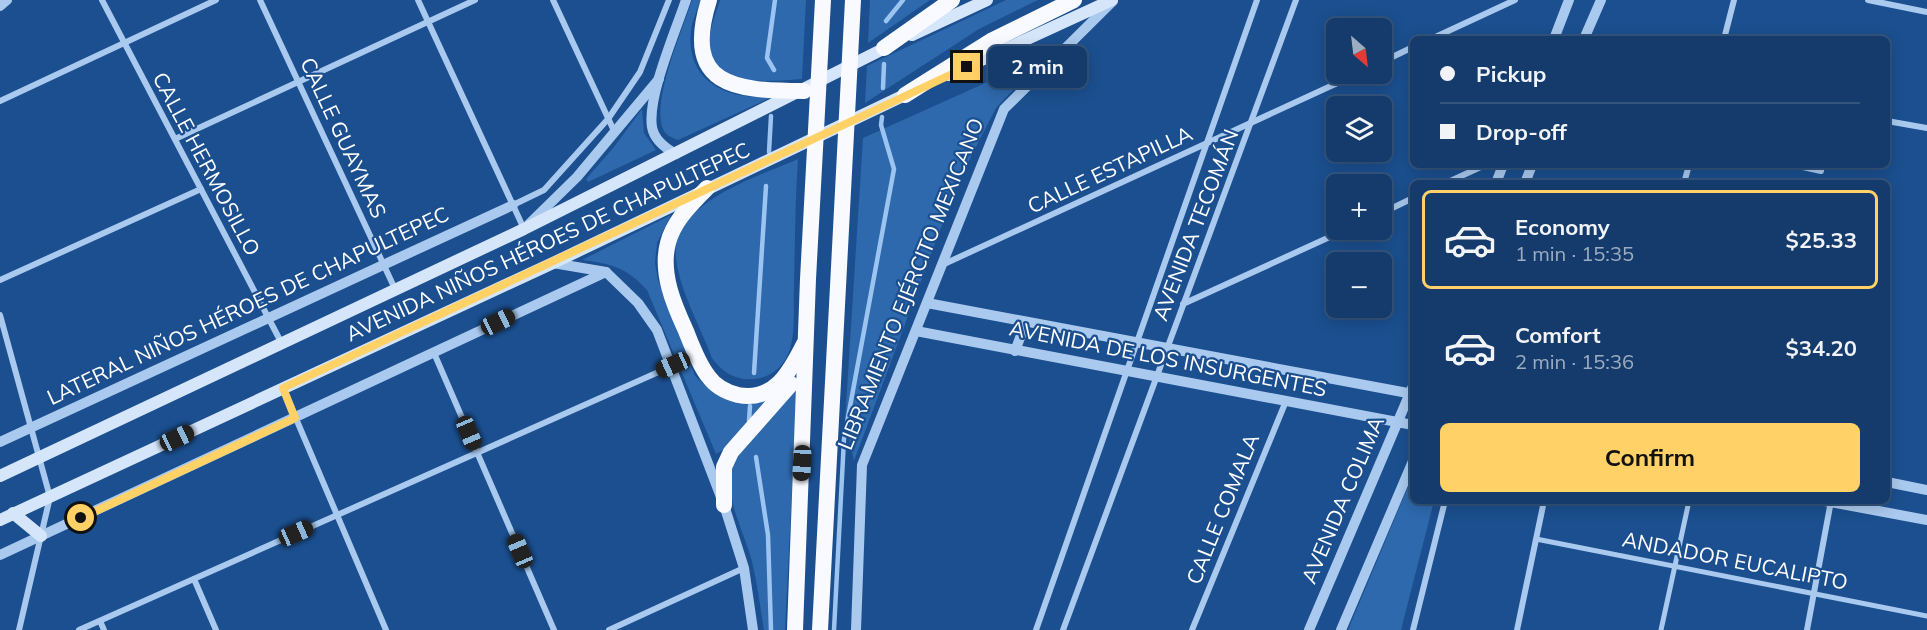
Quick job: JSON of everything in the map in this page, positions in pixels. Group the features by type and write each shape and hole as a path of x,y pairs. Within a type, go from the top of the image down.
{"highway":[{"path":"709,0 702,24 701,52 705,63 714,75 746,88 804,91"},
{"name":"LIBRAMIENTO EJÉRCITO MEXICANO","path":"795,630 818,64 823,0"},
{"name":"LIBRAMIENTO EJÉRCITO MEXICANO","path":"820,630 853,0"},
{"path":"884,48 952,0"},
{"path":"904,95 991,42 1074,0"},
{"path":"707,188 679,219 667,246 666,261 668,280 678,315 708,377 731,393 758,396 770,391 785,377 807,338"},
{"path":"724,505 724,467 731,452 806,368"}],"main road":[{"name":"AVENIDA NIÑOS HÉROES DE CHAPULTEPEC","path":"0,476 524,229 804,91 884,48 987,0"},
{"name":"AVENIDA NIÑOS HÉROES DE CHAPULTEPEC","path":"0,520 552,263 904,95 1113,0"},
{"path":"13,513 41,536"}],"street":[{"path":"0,6 7,0"},
{"name":"CALLE HERMOSILLO","path":"102,0 281,342"},
{"path":"0,101 216,0"},
{"name":"CALLE GUAYMAS","path":"260,0 395,289"},
{"path":"418,0 524,229 577,177 659,79"},
{"path":"175,139 475,0"},
{"path":"553,0 615,133"},
{"path":"513,205 544,190 608,119 640,72 669,0"},
{"path":"676,154 661,144 652,128 659,79 686,0"},
{"name":"LIBRAMIENTO EJÉRCITO MEXICANO","path":"856,630 862,465 1004,109 1113,0"},
{"name":"AVENIDA TECOMÁN","path":"1036,630 1257,0"},
{"name":"AVENIDA TECOMÁN","path":"1063,630 1156,376 1253,122 1296,0"},
{"path":"1437,36 1515,0"},
{"path":"1555,36 1569,0"},
{"path":"1585,36 1601,0"},
{"path":"1725,36 1734,0"},
{"path":"1868,0 1927,12"},
{"path":"1392,57 1410,48"},
{"name":"CALLE ESTAPILLA","path":"942,266 1335,84"},
{"path":"1890,122 1927,128"},
{"path":"1452,180 1478,168"},
{"path":"1808,168 1821,171"},
{"path":"0,280 201,189"},
{"path":"1392,208 1410,199"},
{"name":"LATERAL NIÑOS HÉROES DE CHAPULTEPEC","path":"0,442 513,205"},
{"path":"1183,304 1326,239"},
{"path":"552,263 606,272 638,303 657,330 673,365 724,505 744,568 753,630"},
{"path":"0,555 606,272"},
{"name":"AVENIDA DE LOS INSURGENTES","path":"927,303 1136,343 1410,391"},
{"path":"0,315 50,497 19,630"},
{"path":"1016,351 1026,322"},
{"name":"AVENIDA DE LOS INSURGENTES","path":"916,331 1410,424"},
{"path":"434,353 554,630"},
{"path":"79,630 673,365"},
{"path":"283,388 386,630"},
{"name":"AVENIDA COLIMA","path":"1309,630 1410,395"},
{"name":"CALLE COMALA","path":"1192,630 1286,401"},
{"path":"1341,630 1410,468"},
{"path":"1890,483 1927,490"},
{"path":"1413,630 1444,504"},
{"path":"1517,630 1543,504"},
{"path":"1661,630 1688,504"},
{"path":"1807,630 1829,504"},
{"path":"1844,504 1927,520"},
{"name":"ANDADOR EUCALIPTO","path":"1536,539 1927,616"},
{"path":"609,630 744,568"},
{"path":"194,579 216,630"},
{"path":"100,621 104,630"}],"shaded area":[{"path":"692,0 701,0 691,31 691,49 695,64 703,76 713,85 726,91 740,95 772,97 678,140 667,135 663,129 660,117 661,101 670,65"},
{"path":"720,0 806,0 802,79 761,81 733,76 722,70 714,60 710,46 711,29"},
{"path":"870,0 930,0 868,43"},
{"path":"1006,0 1038,0 979,29 865,103 867,66"},
{"path":"1045,56 996,108 958,182 854,461 845,421 863,138"},
{"path":"642,109 644,133 656,150 588,182 586,179 614,147"},
{"path":"798,159 794,320 789,352 784,362 771,374 761,378 742,379 725,372 712,358 681,282 676,258 678,238 687,221 720,194"},
{"path":"671,215 657,243 655,263 658,280 695,376 708,388 723,397 774,393 725,449 716,454 647,290 625,271 602,263 582,260"},
{"path":"797,387 785,630 764,630 751,558 732,500 731,477 737,455 744,445"},
{"path":"1410,482 1410,504 1433,504 1401,630 1348,630"}],"waterway":[{"path":"774,70 767,58 775,0"},
{"path":"886,21 903,0"},
{"path":"883,88 884,64"},
{"path":"769,152 771,116"},
{"path":"834,630 844,439 894,169 881,125 882,117"},
{"path":"754,373 766,186"},
{"path":"749,421 750,406"},
{"path":"756,457 768,535 771,630"}],"route":[{"path":"81,518 295,418 283,388 967,67"}]}
